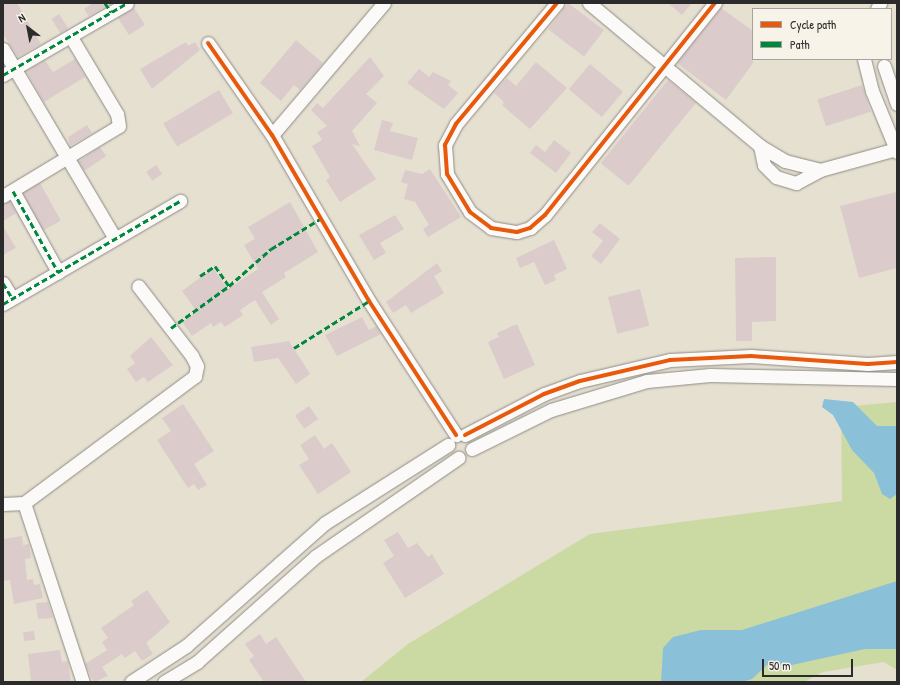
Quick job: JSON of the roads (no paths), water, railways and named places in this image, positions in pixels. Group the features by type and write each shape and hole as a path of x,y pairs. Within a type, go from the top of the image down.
{"street":[{"path":"3,76 71,36 108,8 126,3"},
{"path":"272,135 384,3"},
{"path":"557,3 456,124 445,145 447,174 470,212 492,228 517,232 530,228 545,215 715,3"},
{"path":"589,3 760,146 785,161 820,170"},
{"path":"58,272 8,193 66,157 102,139 117,129 120,122 71,36"},
{"path":"208,43 272,135 369,301 456,438 471,441 472,449"},
{"path":"3,49 114,237"},
{"path":"760,146 764,164 776,177 796,183 820,170 896,151 872,91 864,60"},
{"path":"884,66 897,104"},
{"path":"3,283 7,301 58,272 114,237 180,201"},
{"path":"3,504 24,503 195,376 197,366 192,356 138,286"},
{"path":"131,682 186,646 325,523 456,438 558,388 670,360 751,356 868,364 897,362"},
{"path":"164,682 197,662 316,556 458,458 467,456 472,449 551,410 647,381 710,376 897,379"},
{"path":"456,438 451,453 458,458"},
{"path":"24,503 83,682"}],"water":[{"path":"824,399 853,402 877,426 897,426 897,494 890,499 882,494 874,473 852,450 833,415 822,407"},
{"path":"897,581 897,649 865,649 787,666 767,665 752,679 742,682 661,682 663,648 673,637 701,630 742,630"}]}
